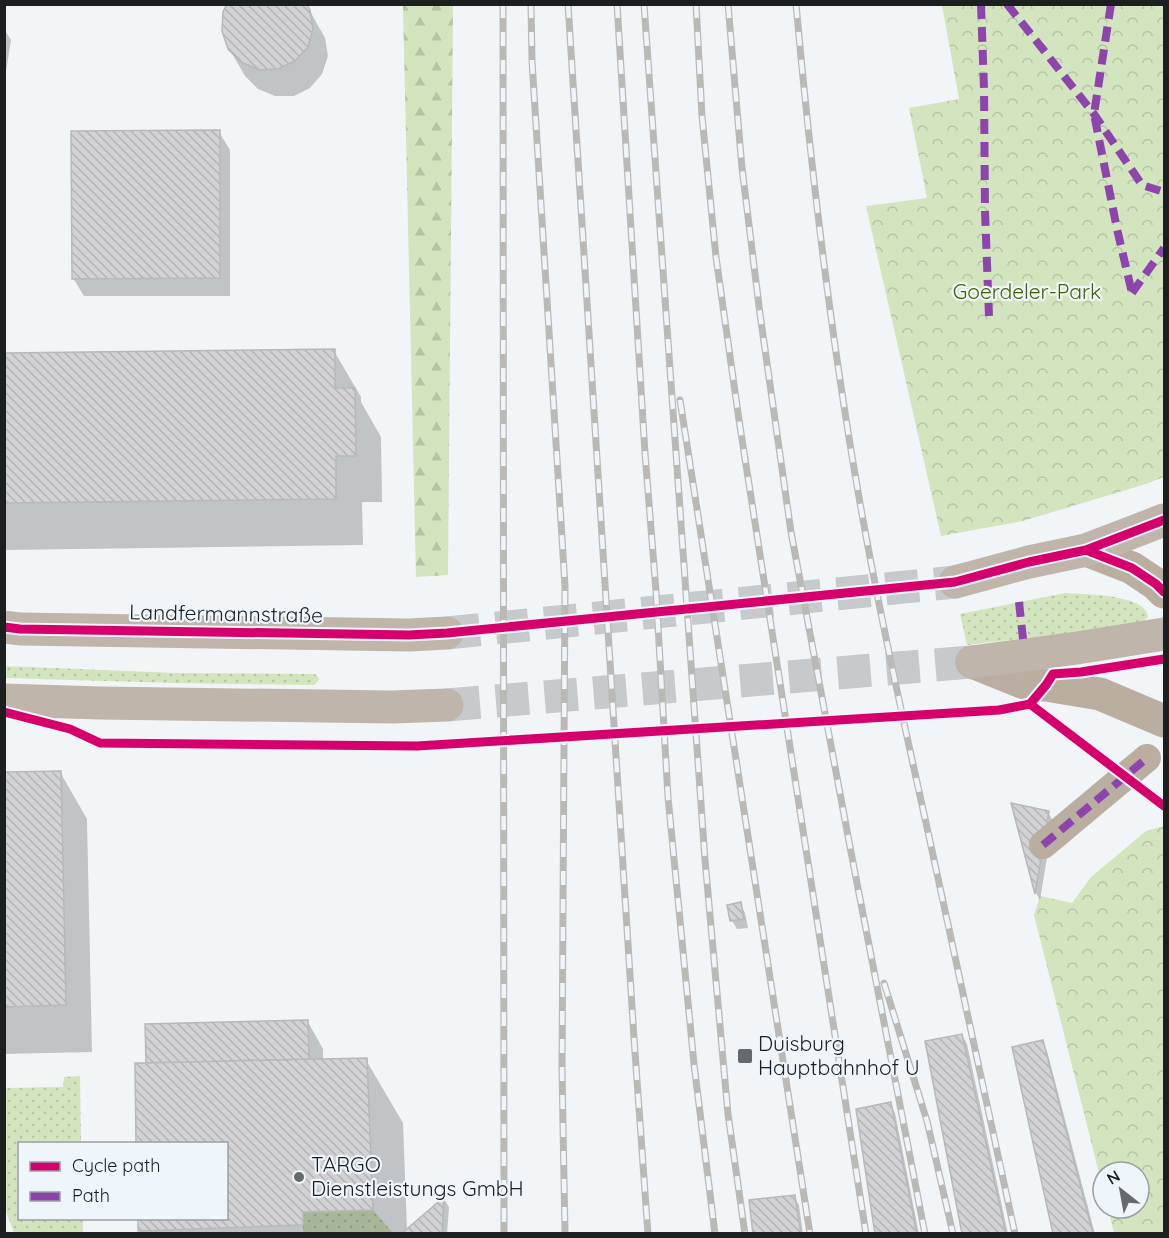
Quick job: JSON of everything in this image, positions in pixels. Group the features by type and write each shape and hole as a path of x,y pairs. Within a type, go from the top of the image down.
{"main road":[{"path":"955,582 1029,562 1086,550 1164,520"},
{"name":"Landfermannstraße","path":"4,627 409,636 447,633"},
{"path":"972,662 1164,634"},
{"path":"4,700 404,707 447,705"}],"street":[{"path":"1086,550 1132,568 1164,592"},
{"path":"972,662 1027,684 1100,694 1164,721"},
{"path":"1043,845 1147,758"}],"green space":[{"path":"403,5 453,5 448,575 416,577"},
{"name":"Goerdeler-Park","path":"942,5 1164,5 1164,477 1023,521 941,536 866,206 927,198 909,108 959,99"},
{"path":"1065,593 1126,600 1145,609 1148,617 1144,621 1085,631 967,645 960,614"},
{"path":"5,666 176,673 315,674 319,678 314,685 5,678"},
{"path":"1164,826 1164,1233 1114,1233 1111,1220 1151,1220 1151,1160 1096,1160 1034,915 1040,896 1072,903 1091,877 1146,831"},
{"path":"80,1076 81,1142 18,1142 18,1220 83,1220 83,1232 14,1233 5,1209 5,1088 63,1087 64,1077"},
{"path":"373,1210 393,1233 303,1233 303,1212"}],"building":[{"path":"227,4 307,4 313,29 308,47 295,61 278,69 259,70 241,62 228,49 222,31 223,12"},
{"path":"220,130 220,278 72,279 71,131"},
{"path":"335,349 335,388 355,388 356,456 336,456 336,499 4,503 4,353"},
{"path":"61,771 66,1005 4,1007 4,772"},
{"path":"1011,803 1049,811 1035,894"},
{"path":"741,902 744,919 730,921 727,905"},
{"path":"308,1020 309,1059 146,1063 145,1024"},
{"path":"962,1034 1006,1234 962,1234 925,1041"},
{"path":"1043,1040 1093,1234 1053,1234 1012,1047"},
{"name":"TARGO Dienstleistungs GmbH","path":"367,1058 373,1210 303,1212 303,1225 138,1231 138,1220 228,1220 228,1142 136,1142 135,1063"},
{"path":"891,1102 917,1234 875,1234 856,1109"},
{"path":"795,1195 801,1234 753,1234 749,1200"},
{"path":"444,1197 442,1234 401,1234"}],"tunnel":[{"path":"447,633 955,582"},
{"path":"447,705 972,662"}],"railway":[{"path":"503,4 504,1234"},
{"path":"531,4 532,61 565,586 562,1070 565,1234"},
{"path":"568,4 648,1234"},
{"path":"617,4 668,797 694,1064 715,1234"},
{"path":"644,4 705,860 728,1114 745,1234"},
{"path":"696,4 702,116 716,257 739,420 866,1234"},
{"path":"728,4 742,168 791,532 925,1234"},
{"path":"796,4 823,254 860,503 893,672 1015,1234"},
{"path":"680,400 810,1234"},
{"path":"884,983 927,1121 953,1234"}],"marked path":[{"path":"981,4 989,316"},
{"path":"1007,4 1094,114 1142,185 1164,192"},
{"path":"1111,4 1094,114 1132,293"},
{"path":"1132,293 1164,248"},
{"path":"1019,602 1023,639"},
{"path":"1043,845 1147,758"}],"cycle path":[{"path":"4,627 409,635 447,633 955,582 1029,562 1086,550 1164,520"},
{"path":"1086,550 1132,568 1164,592"},
{"path":"4,712 70,729 100,743 417,746 999,710 1030,704 1053,674 1164,659"},
{"path":"1030,704 1164,806"}],"place":[{"name":"Duisburg Hauptbahnhof U","path":"745,1056"},
{"name":"TARGO Dienstleistungs GmbH","path":"299,1177"}]}
